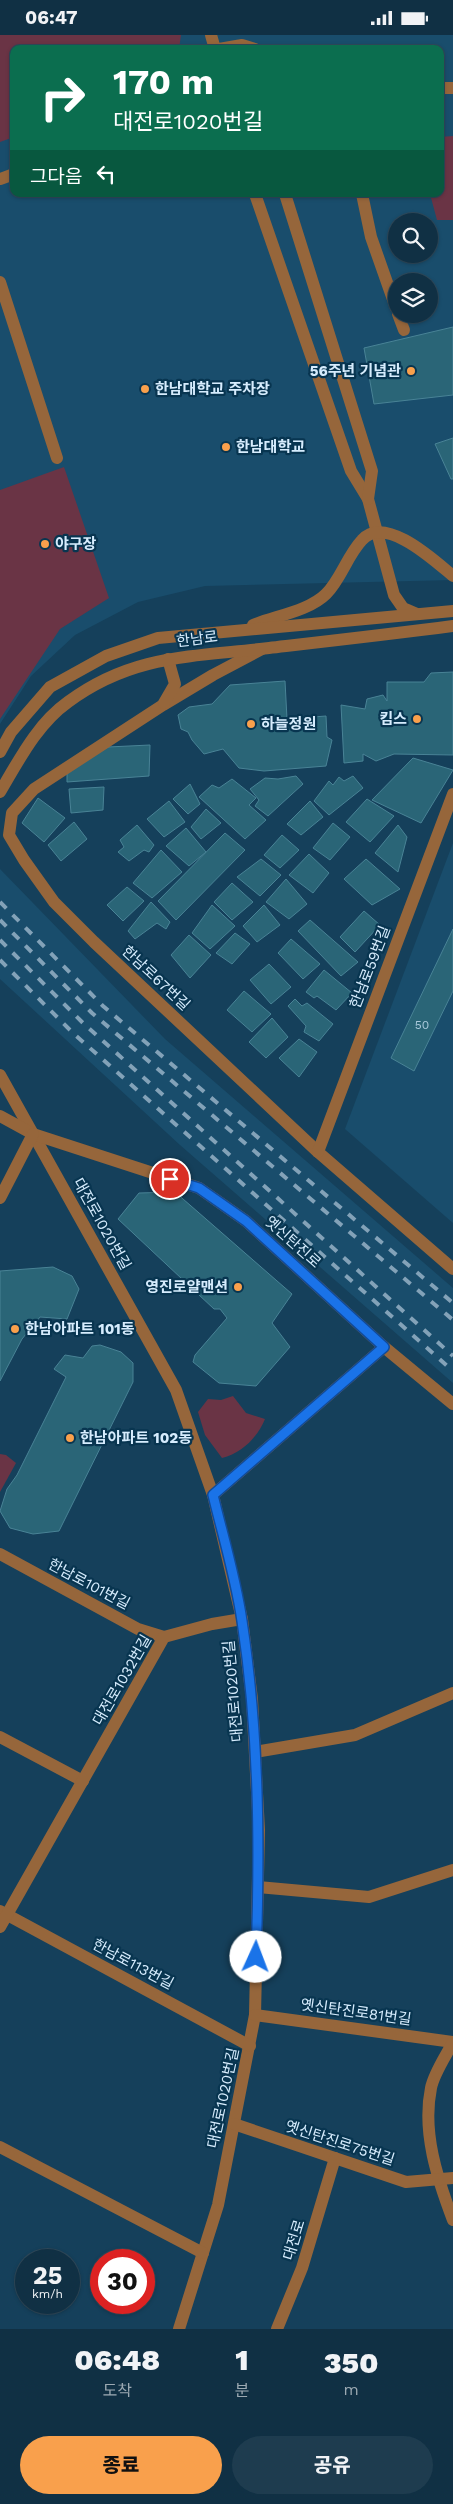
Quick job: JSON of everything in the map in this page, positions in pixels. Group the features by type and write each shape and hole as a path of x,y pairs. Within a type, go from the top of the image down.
{"street":[{"path":"228,45 242,45"},
{"path":"256,197 351,471 368,499 394,595 403,609 419,615"},
{"path":"286,197 372,471 368,499"},
{"path":"363,197 371,237 388,285"},
{"path":"0,282 57,458"},
{"path":"402,323 404,329"},
{"path":"238,631 284,613 304,610 326,594 362,539 376,533 392,534 407,541 453,576"},
{"path":"378,619 392,610 394,595"},
{"name":"한남로","path":"0,752 11,732 50,687 106,656 158,638 453,611"},
{"name":"한남로","path":"0,792 29,742 52,715 92,685 132,667 168,659 453,626"},
{"name":"한남로67번길","path":"262,649 163,705 34,789 12,813 9,835 54,902 318,1152 453,1269"},
{"path":"163,705 175,684 168,659"},
{"name":"한남로59번길","path":"318,1152 453,794"},
{"path":"0,1075 33,1135 0,1198"},
{"name":"옛신탄진로","path":"0,1116 33,1135 199,1188 246,1221 384,1347 453,1405"},
{"name":"대전로1020번길","path":"33,1135 176,1391 213,1495 242,1619 252,1699 260,1830 255,2015 218,2205 179,2329"},
{"path":"213,1495 384,1347"},
{"name":"한남로101번길","path":"0,1554 138,1629 164,1637"},
{"name":"대전로1032번길","path":"0,1927 3,1913 83,1781 164,1637 212,1624 242,1619"},
{"path":"255,1752 355,1735 453,1693"},
{"path":"0,1737 83,1781"},
{"path":"258,1887 369,1897 453,1870"},
{"name":"한남로113번길","path":"3,1913 250,2046"},
{"name":"옛신탄진로81번길","path":"255,2015 453,2042"},
{"path":"453,2042 431,2087 429,2127 438,2179 453,2219"},
{"name":"옛신탄진로75번길","path":"234,2124 406,2182 453,2178"},
{"path":"0,2147 203,2253"},
{"name":"대전로","path":"277,2329 302,2268 335,2158"}],"shaded area":[{"name":"한남대학교","path":"0,35 453,35 453,580 205,586 138,602 75,635 31,676 0,724"},
{"path":"0,35 181,35 180,45 10,45 10,138 0,142"},
{"path":"453,136 453,220 438,220 438,213 435,213 431,197 444,197 444,137"},
{"name":"야구장","path":"64,467 109,598 60,629 0,719 0,490"},
{"path":"453,843 453,1223 345,1129"},
{"path":"0,869 165,1039 453,1288 453,1383 180,1145 0,979"},
{"path":"233,1396 246,1413 265,1419 258,1432 248,1444 229,1456 222,1458 205,1435 198,1412 208,1399 221,1400"},
{"path":"0,1454 6,1455 16,1463 0,1492"}],"building":[{"name":"56주년 기념관","path":"453,327 453,395 374,404 364,348"},
{"path":"453,438 453,479 451,479 435,444"},
{"path":"453,672 453,755 394,754 376,761 363,754 363,761 344,763 341,705 365,709 367,699 383,695 387,701 387,682 424,682 431,673"},
{"path":"285,681 287,719 326,716 327,737 332,740 326,766 264,771 239,768 223,749 204,754 188,732 181,729 178,715 189,707 212,704 230,685"},
{"path":"150,745 149,776 67,782 67,772 108,747"},
{"path":"413,758 453,770 421,823 372,800"},
{"path":"296,776 303,784 268,816 255,806 259,800 250,789 265,778 278,779"},
{"path":"353,776 363,788 329,815 314,801 329,781 333,785 339,777 344,781"},
{"path":"232,779 256,798 249,805 266,820 245,839 199,797 212,785 219,788"},
{"path":"190,784 200,804 188,814 173,799"},
{"path":"104,787 103,810 71,813 69,789"},
{"path":"38,798 65,818 44,842 22,823"},
{"path":"367,799 394,816 370,842 346,822"},
{"path":"169,801 185,822 164,837 147,819"},
{"path":"310,801 323,817 301,835 287,824"},
{"path":"206,809 221,823 201,839 191,827"},
{"path":"74,822 87,839 61,861 48,845"},
{"path":"333,823 350,837 330,860 313,848"},
{"path":"137,825 154,845 149,852 144,850 129,861 118,852 124,847 120,840"},
{"path":"398,825 407,837 398,872 375,853"},
{"path":"186,828 206,852 189,866 166,846"},
{"path":"225,833 245,850 176,920 158,901"},
{"path":"282,835 299,850 280,868 264,855"},
{"path":"161,850 182,872 152,898 133,883"},
{"path":"309,854 329,873 313,893 289,875"},
{"path":"261,859 281,875 260,896 237,877"},
{"path":"366,859 400,889 372,905 344,879"},
{"path":"286,879 307,904 289,919 266,902"},
{"path":"232,883 253,902 232,920 214,902"},
{"path":"127,887 144,901 123,921 107,905"},
{"path":"151,902 170,922 166,929 157,923 135,939 128,931"},
{"path":"212,905 235,926 210,949 192,933"},
{"path":"264,905 280,925 257,942 243,926"},
{"path":"364,911 380,925 355,952 340,937"},
{"path":"310,920 358,962 341,976 298,931"},
{"path":"453,929 453,991 414,1071 391,1058"},
{"path":"235,933 250,944 232,964 216,953"},
{"path":"189,935 211,955 190,978 171,955"},
{"path":"291,939 320,964 303,979 278,953"},
{"path":"269,964 291,987 271,1004 250,980"},
{"path":"324,970 352,993 336,1010 317,996 314,998 306,992"},
{"path":"244,991 271,1014 252,1032 227,1010"},
{"path":"295,999 302,1006 307,1003 333,1024 319,1041 304,1032 306,1026 288,1006"},
{"path":"272,1018 288,1037 266,1058 249,1042"},
{"path":"299,1039 317,1052 299,1077 279,1058"},
{"name":"영진로얄맨션","path":"175,1192 292,1294 272,1323 290,1347 256,1386 219,1383 193,1362 195,1355 227,1318 220,1309 214,1309 118,1219 139,1193"},
{"name":"한남아파트 101동","path":"53,1267 72,1276 79,1289 67,1319 40,1317 22,1339 0,1381 0,1271"},
{"name":"한남아파트 102동","path":"100,1345 121,1352 133,1363 133,1382 59,1531 33,1534 10,1528 0,1511 7,1489 17,1475 66,1377 54,1369 65,1355 83,1358 92,1346"}],"railway":[{"path":"0,902 103,1006 453,1303"},
{"path":"0,920 92,1013 453,1320"},
{"path":"0,940 83,1023 453,1356"},
{"path":"0,960 73,1033 453,1371"}],"place":[{"name":"56주년 기념관","path":"411,371"},
{"name":"한남대학교 주차장","path":"145,389"},
{"name":"한남대학교","path":"226,447"},
{"name":"야구장","path":"45,544"},
{"name":"킴스","path":"417,719"},
{"name":"하늘정원","path":"251,724"},
{"name":"영진로얄맨션","path":"238,1287"},
{"name":"한남아파트 101동","path":"15,1329"},
{"name":"한남아파트 102동","path":"70,1438"}],"route":[{"path":"170,1179 199,1188 246,1221 384,1347 213,1495 242,1619 252,1699 260,1830 256,1957"}]}
